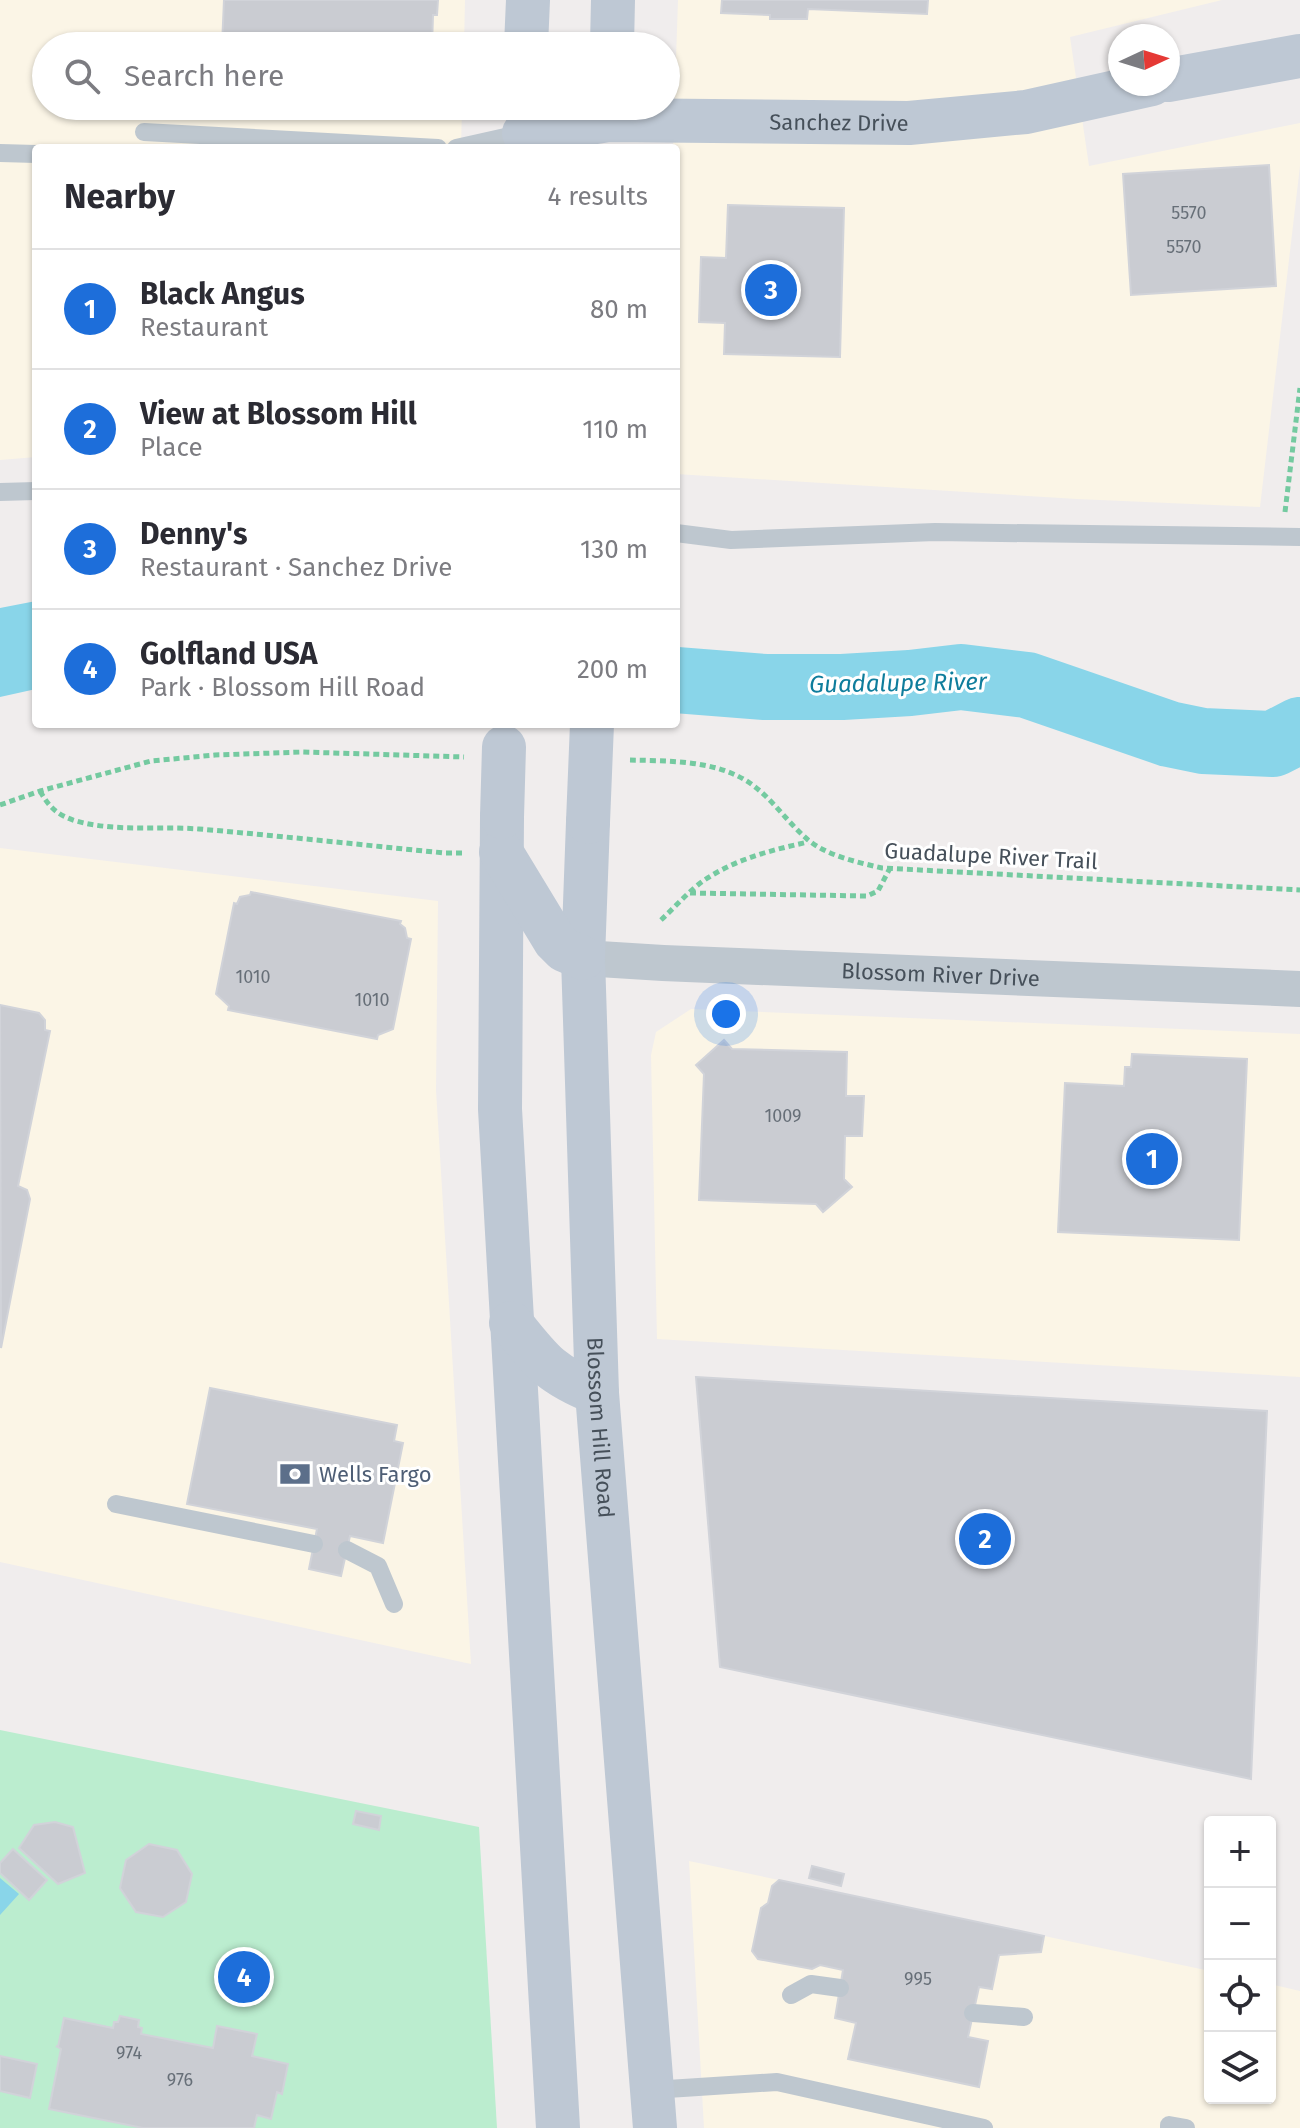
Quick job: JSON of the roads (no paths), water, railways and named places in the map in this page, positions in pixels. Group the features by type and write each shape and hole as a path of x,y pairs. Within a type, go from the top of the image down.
{"main road":[{"path":"527,32 528,0"},
{"path":"612,32 613,0"},
{"path":"1180,78 1300,56"},
{"name":"Sanchez Drive","path":"524,129 609,125 909,123 1026,112 1108,94"},
{"path":"505,728 501,834 500,1109 558,2128"},
{"name":"Blossom Hill Road","path":"592,728 583,958 597,1393 653,2109"},
{"path":"501,834 555,941 564,950 583,958"},
{"path":"511,1323 563,1380 597,1393"}],"street":[{"name":"Blossom River Drive","path":"583,958 1300,989"}],"lane":[{"path":"470,144 524,129"},
{"path":"144,132 364,144"},
{"path":"0,153 32,154"},
{"path":"0,492 32,491"},
{"path":"680,534 731,540 935,532 1291,537"},
{"path":"116,1504 314,1544"},
{"path":"347,1550 378,1566 394,1604"},
{"path":"791,1995 811,1984 840,1988"},
{"path":"973,2013 1024,2017"},
{"path":"653,2109 777,2082 984,2128"},
{"path":"1169,2128 1169,2125 1186,2128"}],"water":[{"path":"32,602 32,690 0,697 0,608"},
{"path":"0,1878 19,1894 0,1915"}],"waterway":[{"name":"Guadalupe River","path":"680,680 765,687 842,687 961,677 1027,685 1169,734 1203,741 1273,744 1300,730"}],"place":[{"name":"Denny's","path":"771,290"},
{"name":"Black Angus","path":"1152,1159"},
{"name":"Wells Fargo","path":"295,1474"},
{"name":"View at Blossom Hill","path":"985,1539"},
{"name":"Golfland USA","path":"244,1977"}]}
